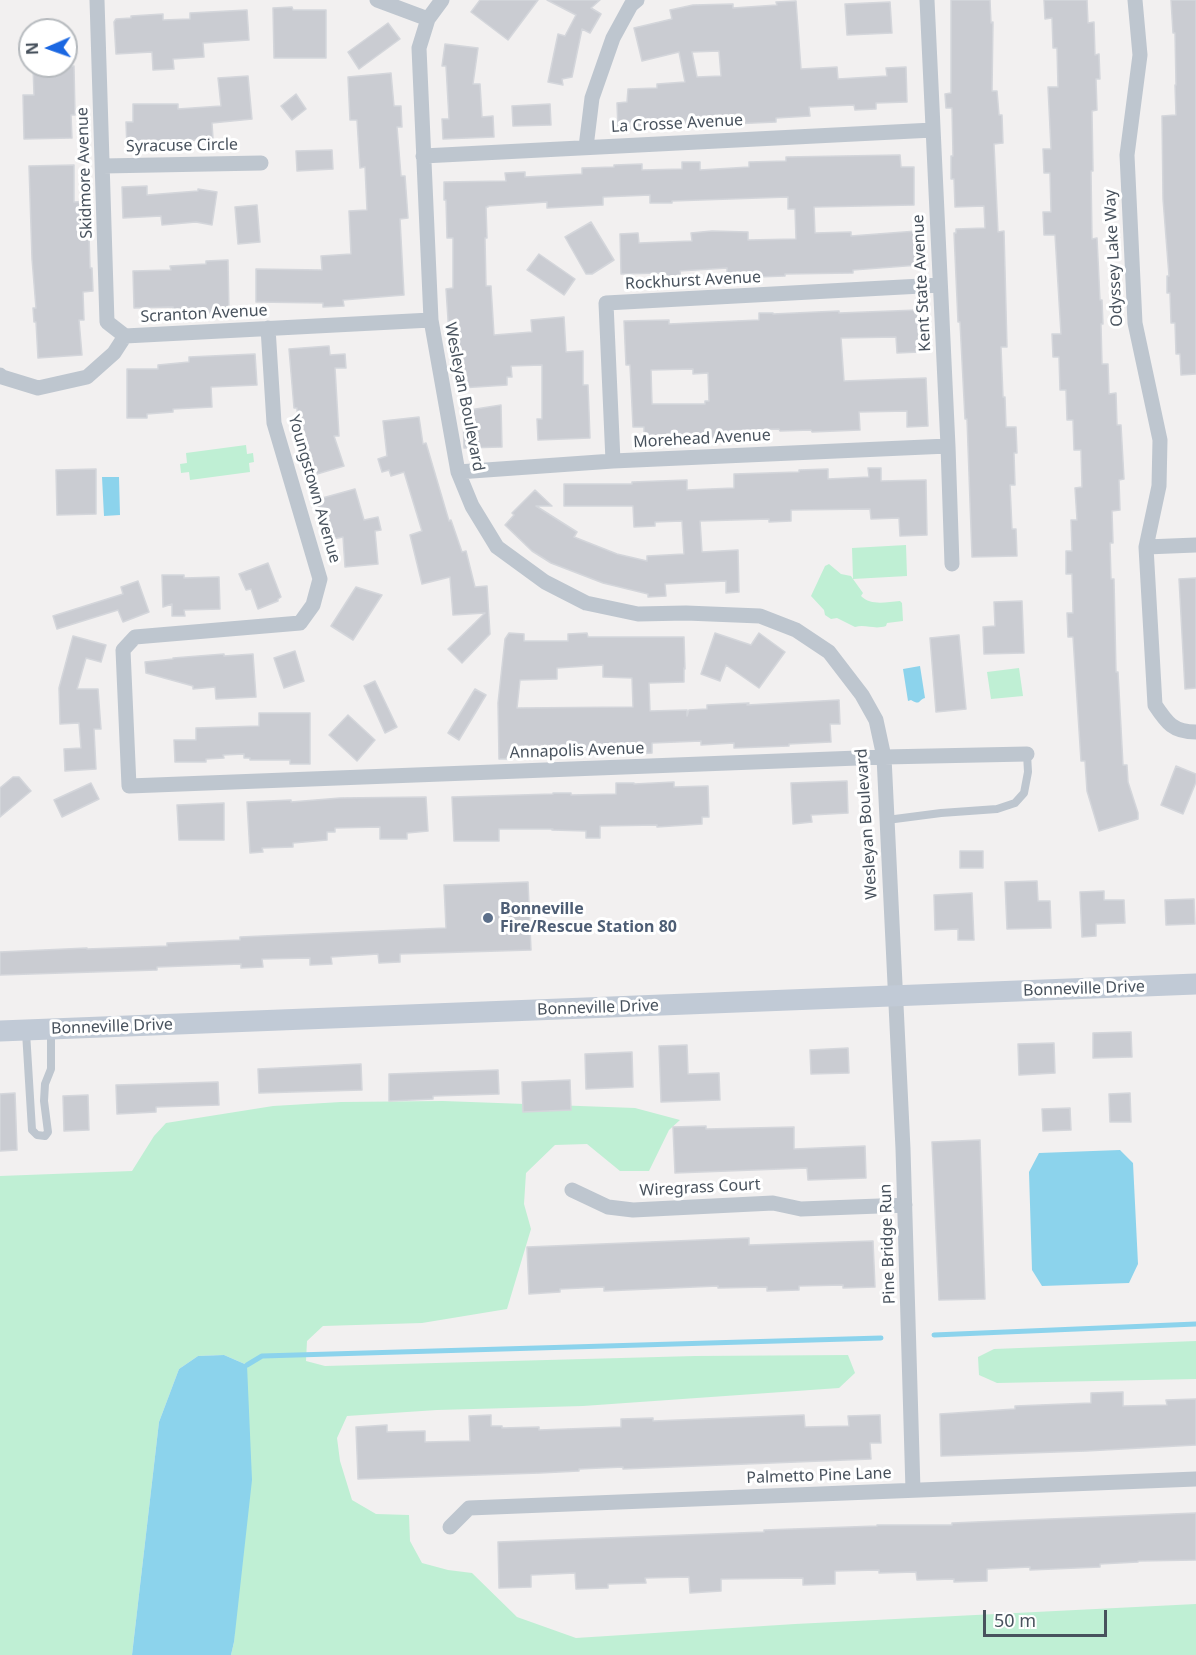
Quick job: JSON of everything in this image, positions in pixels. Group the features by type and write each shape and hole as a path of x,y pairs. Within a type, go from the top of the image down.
{"street":[{"name":"Skidmore Avenue","path":"97,0 107,322 125,336"},
{"path":"377,0 428,19"},
{"name":"Wesleyan Boulevard","path":"442,0 428,19 419,48 431,320 458,472 472,506 497,547 545,582 586,603 638,614 760,616 796,630 829,652 862,695 876,720 884,757 894,997"},
{"path":"586,147 592,98 609,48 631,5 637,0"},
{"name":"Kent State Avenue","path":"927,0 952,564"},
{"name":"Odyssey Lake Way","path":"1134,0 1140,55 1127,154 1134,312 1160,440 1159,486 1146,547 1155,705 1167,723 1185,732 1196,732"},
{"name":"La Crosse Avenue","path":"423,156 933,130"},
{"name":"Syracuse Circle","path":"103,166 261,163"},
{"name":"Rockhurst Avenue","path":"613,461 606,303 940,285"},
{"name":"Scranton Avenue","path":"0,375 38,388 87,377 114,353 125,336 431,320"},
{"name":"Youngstown Avenue","path":"129,786 123,650 135,637 300,623 313,605 320,579 274,423 267,328"},
{"name":"Morehead Avenue","path":"458,472 613,461 948,446"},
{"path":"1146,547 1196,544"},
{"name":"Annapolis Avenue","path":"129,786 1027,753"},
{"name":"Bonneville Drive","path":"0,1031 1196,984"},
{"name":"Pine Bridge Run","path":"894,997 904,1205 913,1490"},
{"name":"Wiregrass Court","path":"572,1190 608,1208 633,1210 773,1203 801,1209 904,1205"},
{"name":"Palmetto Pine Lane","path":"450,1527 469,1508 1196,1479"}],"lane":[{"path":"887,820 997,809 1015,803 1024,793 1028,772 1027,753"},
{"path":"26,1030 32,1130 37,1135 45,1136 48,1132 44,1101 45,1084 51,1069 51,1029"}],"green space":[{"path":"246,445 247,454 253,453 254,462 249,463 250,472 190,480 189,472 181,473 180,464 187,463 186,453"},
{"path":"906,545 907,576 853,579 852,548"},
{"path":"829,564 841,574 851,576 863,593 861,596 869,601 879,603 900,601 903,621 887,623 882,627 855,627 825,615 824,610 811,596 825,566"},
{"path":"1019,668 1023,696 991,699 987,672"},
{"path":"443,1101 635,1108 680,1120 669,1130 649,1171 620,1171 587,1144 555,1145 526,1173 524,1204 531,1229 507,1309 422,1323 323,1326 307,1341 306,1361 325,1366 695,1356 848,1355 855,1373 839,1388 583,1406 437,1410 347,1416 337,1438 340,1461 352,1500 376,1514 409,1515 410,1541 422,1563 472,1573 517,1617 576,1638 795,1624 1196,1604 1196,1655 231,1655 234,1642 247,1365 224,1355 198,1356 179,1369 159,1422 132,1655 0,1655 0,1176 132,1171 154,1136 166,1123 273,1106 341,1102"},
{"path":"1196,1341 1196,1379 997,1383 979,1375 978,1357 994,1349"}],"water":[{"path":"102,477 119,477 120,515 104,516"},
{"path":"920,666 925,698 918,703 908,701 903,669"},
{"path":"1120,1150 1133,1163 1138,1264 1129,1283 1042,1286 1032,1270 1029,1172 1039,1153"},
{"path":"224,1355 247,1365 252,1480 231,1655 132,1655 159,1422 179,1369 198,1356"}],"building":[{"path":"480,0 538,0 508,40 471,12"},
{"path":"547,0 600,0 591,8 601,14 590,33 582,29 572,77 562,79 563,85 548,82 558,34 565,36 576,15"},
{"path":"951,0 990,0 991,23 993,22 992,91 997,91 999,115 1002,115 1003,143 994,144 998,232 1004,231 1007,347 1001,347 1003,397 1005,397 1006,427 1016,427 1015,485 1010,485 1012,529 1016,529 1017,556 972,557 967,419 965,419 960,322 958,322 954,233 956,229 985,228 984,206 955,207 954,179 951,179 952,108 946,108 945,94 951,93"},
{"path":"1044,0 1087,0 1088,23 1094,22 1095,55 1099,54 1100,79 1096,79 1097,110 1092,111 1092,239 1097,238 1100,300 1102,300 1102,364 1108,364 1109,394 1116,393 1117,425 1121,425 1124,479 1119,480 1120,510 1112,511 1111,579 1114,579 1116,672 1118,672 1123,765 1127,765 1128,782 1138,819 1099,831 1087,791 1085,761 1081,761 1073,637 1068,637 1067,613 1073,613 1072,574 1066,574 1066,551 1072,551 1071,520 1077,520 1075,488 1082,487 1081,450 1074,450 1073,420 1067,420 1066,390 1060,390 1059,357 1053,357 1052,334 1061,334 1055,235 1044,235 1043,212 1051,212 1050,173 1044,173 1043,149 1051,149 1048,87 1058,87 1057,48 1053,48 1052,18 1045,19"},
{"path":"1171,0 1196,0 1196,374 1181,375 1180,354 1176,354 1175,323 1171,323 1170,293 1167,293 1167,276 1169,276 1163,199 1162,116 1176,115 1175,33 1173,33"},
{"path":"796,1 801,69 837,67 838,79 887,76 886,68 906,67 907,102 876,103 876,109 855,110 854,105 809,107 810,116 776,118 776,122 618,129 617,103 627,102 628,89 657,88 657,84 685,82 679,52 642,61 634,28 672,19 670,10 693,5 733,4 733,8 777,5 776,2","holes":["719,51 721,76 697,77 692,52"]},
{"path":"890,2 892,33 847,35 845,4"},
{"path":"292,7 293,10 326,10 326,58 274,58 273,8"},
{"path":"247,10 249,40 203,43 204,57 173,59 174,69 153,70 152,52 116,54 114,22 116,19 163,14 163,20 190,19 190,13"},
{"path":"388,23 400,39 359,69 348,52"},
{"path":"445,44 478,48 473,84 480,84 482,117 493,116 494,137 443,139 442,119 449,119 446,66 442,66"},
{"path":"391,73 394,106 401,106 402,127 397,127 401,176 405,176 408,218 400,219 404,295 343,300 344,306 323,307 323,303 256,302 256,269 322,270 321,256 351,254 349,211 367,210 365,167 360,168 357,120 350,120 348,77"},
{"path":"248,76 252,119 212,123 213,139 180,141 181,147 127,149 126,122 133,122 133,104 178,104 178,109 221,106 218,78"},
{"path":"33,78 74,78 75,115 71,115 72,138 24,139 23,95 34,95"},
{"path":"296,94 306,109 292,120 281,106"},
{"path":"550,104 551,125 513,126 512,106"},
{"path":"332,150 333,169 297,171 296,151"},
{"path":"900,155 901,167 914,167 914,205 814,207 815,233 851,232 851,236 917,231 919,265 853,270 853,273 785,274 785,276 757,277 757,273 727,273 727,268 680,271 681,280 662,281 662,273 621,274 620,234 638,233 639,243 692,241 691,233 712,231 748,232 748,240 796,239 795,209 788,209 788,197 650,203 650,195 603,197 603,205 547,208 547,202 486,207 486,286 491,286 494,335 532,332 531,320 564,317 566,352 583,351 583,385 588,385 590,438 538,440 537,419 542,419 542,365 511,366 512,377 507,377 507,385 461,388 459,349 450,350 446,289 453,288 453,238 447,238 444,182 506,181 505,173 525,172 525,177 582,174 582,168 614,167 614,165 642,164 642,170 682,169 682,162 700,162 700,170 749,167 749,162 786,161 786,157"},
{"path":"74,165 74,202 88,201 93,291 83,292 84,320 79,320 82,355 38,358 33,308 36,308 29,166"},
{"path":"147,186 147,195 198,191 198,189 217,192 212,225 196,222 162,225 161,216 123,218 122,187"},
{"path":"257,205 260,242 238,244 235,207"},
{"path":"591,222 614,260 592,274 586,274 565,237"},
{"path":"539,254 575,279 564,295 527,270"},
{"path":"228,260 229,312 173,314 173,307 134,308 133,271 171,270 170,266"},
{"path":"918,310 919,352 897,353 896,337 841,338 844,381 926,378 928,426 907,427 907,411 859,412 860,430 722,431 723,437 706,438 706,435 644,436 644,427 633,427 630,365 626,365 624,321 669,320 669,324 759,320 759,313 839,311 839,313","holes":["693,369 693,374 708,373 709,401 705,401 705,404 652,404 651,370"]},
{"path":"329,346 330,355 345,354 346,368 335,368 339,436 334,436 344,466 307,477 299,453 297,408 294,408 289,349"},
{"path":"255,354 257,385 211,387 212,407 173,409 173,412 147,414 147,418 127,418 127,369 158,369 158,365 189,362 189,357"},
{"path":"501,405 502,447 464,448 463,411"},
{"path":"419,417 423,444 426,443 449,521 451,520 462,552 466,551 475,587 487,586 490,634 462,663 448,649 485,613 453,615 450,577 422,584 410,535 422,531 404,472 391,476 389,470 382,472 378,459 387,456 383,421"},
{"path":"868,468 881,468 881,481 926,480 927,535 900,536 899,518 871,519 870,509 791,510 791,521 769,522 769,519 700,521 702,552 738,550 739,592 726,593 726,581 665,584 666,596 648,597 648,594 603,583 551,563 532,551 505,525 514,515 512,513 535,490 552,506 536,506 577,532 574,537 617,554 647,561 647,556 684,554 682,521 655,522 655,526 634,527 633,506 564,506 564,484 632,484 632,482 687,480 687,490 734,488 734,474 828,469 828,479 869,477"},
{"path":"96,469 96,514 57,515 56,470"},
{"path":"355,489 364,520 378,517 381,530 375,531 378,564 345,567 343,537 328,540 323,517 320,517 315,500"},
{"path":"268,563 281,597 278,601 258,609 251,589 246,590 239,574"},
{"path":"162,575 184,575 184,578 219,577 220,609 184,610 185,616 172,616 172,604 163,607"},
{"path":"1196,578 1196,688 1185,689 1179,579"},
{"path":"138,581 149,612 123,622 118,610 57,629 53,616 123,594 121,587"},
{"path":"356,587 382,595 353,640 331,626"},
{"path":"1022,601 1024,653 984,654 983,627 995,626 994,602"},
{"path":"509,633 524,634 524,641 568,641 568,634 587,633 588,637 684,637 684,682 649,683 650,711 687,710 687,716 689,710 707,709 707,705 839,700 840,724 830,724 831,742 734,748 734,743 701,745 701,741 652,743 652,753 636,754 636,752 571,754 570,745 512,746 512,759 499,759 498,703 505,639","holes":["603,665 603,677 632,678 633,707 517,708 520,680 557,679 557,668"]},
{"path":"715,633 751,645 759,633 785,652 759,688 726,665 720,681 701,674"},
{"path":"959,635 966,709 936,712 930,638"},
{"path":"73,636 106,645 101,662 86,658 77,689 98,689 101,729 94,729 96,769 65,771 64,749 81,748 79,723 60,724 59,688"},
{"path":"295,651 304,681 284,688 274,658"},
{"path":"224,654 224,656 253,654 256,697 216,699 215,687 193,689 193,686 146,673 145,662"},
{"path":"375,681 397,727 385,733 364,686"},
{"path":"475,689 486,695 459,740 448,733"},
{"path":"259,713 310,713 310,764 290,764 290,760 250,760 250,758 244,758 244,754 223,755 224,758 206,759 206,762 175,762 174,740 196,740 196,728 259,726"},
{"path":"348,715 375,740 357,761 329,735"},
{"path":"1176,766 1196,774 1196,782 1183,814 1161,805"},
{"path":"13,777 19,777 31,791 0,817 0,788"},
{"path":"847,781 848,813 811,815 812,822 793,824 791,783"},
{"path":"674,782 674,787 708,786 709,817 702,817 702,824 657,827 657,825 600,826 600,838 586,838 586,831 499,829 499,841 454,841 452,797 553,793 616,794 616,783"},
{"path":"91,783 99,799 62,817 54,800"},
{"path":"426,797 428,831 407,833 407,839 380,839 380,827 335,828 335,832 327,832 327,840 293,843 293,847 262,848 263,852 250,853 247,802"},
{"path":"224,803 224,840 179,840 177,805"},
{"path":"960,851 983,851 983,868 960,868"},
{"path":"1037,881 1038,901 1050,901 1051,928 1007,929 1005,882"},
{"path":"528,882 531,950 400,954 400,962 379,963 378,954 331,957 332,964 310,965 310,958 262,959 263,967 241,968 241,964 157,967 157,970 0,975 0,952 167,946 167,943 240,940 240,937 446,928 444,885"},
{"path":"1104,891 1104,900 1124,900 1125,923 1096,924 1096,936 1082,937 1080,892"},
{"path":"972,893 974,940 958,940 958,929 935,930 934,895"},
{"path":"1194,899 1195,924 1166,925 1165,900"},
{"path":"1131,1032 1132,1057 1093,1058 1093,1033"},
{"path":"1054,1043 1055,1073 1019,1075 1018,1044"},
{"path":"687,1045 688,1074 719,1073 720,1100 661,1102 659,1046"},
{"path":"848,1048 849,1073 811,1074 810,1050"},
{"path":"632,1052 633,1087 586,1089 585,1054"},
{"path":"361,1064 362,1090 259,1093 258,1069"},
{"path":"498,1070 499,1094 433,1096 433,1099 389,1101 389,1074"},
{"path":"570,1080 571,1110 523,1112 522,1082"},
{"path":"218,1082 219,1105 156,1107 156,1112 117,1114 116,1085"},
{"path":"15,1093 17,1150 0,1151 0,1094"},
{"path":"1130,1093 1131,1122 1110,1122 1109,1094"},
{"path":"88,1095 89,1130 64,1131 63,1096"},
{"path":"1070,1108 1071,1130 1043,1131 1042,1109"},
{"path":"706,1126 706,1129 794,1127 794,1149 865,1146 866,1178 808,1180 807,1168 675,1173 673,1127"},
{"path":"980,1140 985,1299 939,1300 932,1142"},
{"path":"749,1238 749,1245 873,1241 875,1287 799,1286 799,1290 767,1291 767,1287 718,1288 718,1286 604,1291 604,1287 560,1289 560,1292 529,1294 527,1247"},
{"path":"1123,1392 1123,1406 1167,1405 1166,1400 1196,1399 1196,1445 941,1456 940,1414 1015,1409 1015,1406 1091,1403 1091,1393"},
{"path":"491,1415 491,1426 539,1427 539,1430 621,1427 621,1419 653,1418 653,1421 804,1415 805,1427 849,1426 848,1416 880,1415 881,1443 870,1443 871,1459 358,1479 356,1427 387,1425 387,1432 425,1431 425,1442 470,1441 469,1416"},
{"path":"1196,1513 1196,1560 1138,1561 1100,1564 1100,1567 987,1569 987,1581 917,1580 916,1572 835,1571 835,1584 803,1585 803,1578 721,1579 721,1591 690,1593 689,1577 645,1578 646,1583 608,1584 608,1588 576,1589 575,1573 531,1575 531,1587 499,1588 498,1542 764,1532 764,1530 877,1525 952,1525 952,1523"}],"waterway":[{"path":"934,1335 1196,1324"},
{"path":"247,1365 262,1356 881,1338"}],"place":[{"name":"Bonneville Fire/Rescue Station 80","path":"488,918"}]}
